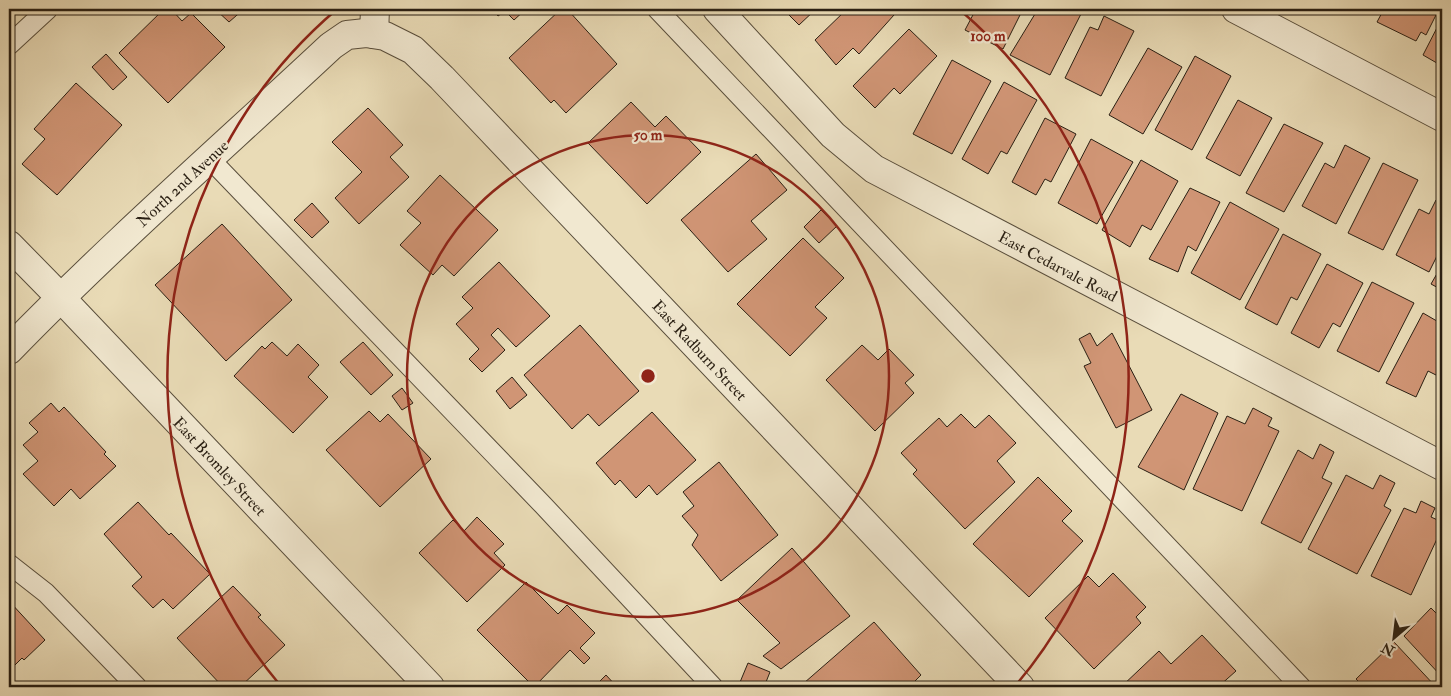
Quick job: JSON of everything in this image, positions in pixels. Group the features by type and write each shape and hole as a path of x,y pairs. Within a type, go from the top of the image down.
{"street":[{"name":"East Cedarvale Road","path":"717,9 833,135 874,169 1442,466"},
{"path":"1236,9 1442,117"},
{"name":"North 2nd Avenue","path":"9,350 60,297 331,46 347,35 372,25"},
{"name":"East Radburn Street","path":"372,25 385,36 412,50 442,78 1020,687"},
{"name":"East Bromley Street","path":"9,245 430,687"}],"lane":[{"path":"9,45 48,9"},
{"path":"657,9 1301,687"},
{"path":"209,158 536,498 713,687"},
{"path":"9,564 46,593 137,687"}],"building":[{"path":"164,9 171,9 182,21 191,13 225,47 168,103 119,53"},
{"path":"215,9 244,9 229,22"},
{"path":"492,9 526,9 514,20 505,11 498,16"},
{"path":"561,9 567,9 617,64 566,113 554,100 551,103 509,58"},
{"path":"783,9 816,9 799,25"},
{"path":"847,9 888,9 894,15 859,54 853,48 836,65 815,40"},
{"path":"976,9 1023,9 1003,49 965,30"},
{"path":"1038,9 1083,10 1050,75 1010,55"},
{"path":"1384,9 1439,9 1426,35 1421,32 1416,41 1377,22"},
{"path":"1104,16 1134,31 1101,96 1065,78 1090,27 1098,30"},
{"path":"1442,18 1442,66 1423,55"},
{"path":"909,29 937,56 900,94 894,88 875,108 853,86"},
{"path":"1148,48 1182,67 1143,134 1109,115"},
{"path":"106,54 127,77 113,90 92,67"},
{"path":"1195,56 1231,76 1192,150 1155,130"},
{"path":"952,60 991,81 952,154 913,134"},
{"path":"1004,82 1037,100 1007,154 1001,151 988,174 962,159"},
{"path":"76,83 122,125 57,195 22,164 45,139 34,129"},
{"path":"1238,100 1272,118 1240,176 1206,158"},
{"path":"631,102 655,127 666,116 701,152 647,204 588,143"},
{"path":"368,108 403,145 390,157 409,177 359,224 335,198 362,172 332,142"},
{"path":"1045,118 1076,134 1051,182 1045,179 1036,195 1012,182"},
{"path":"1284,124 1323,143 1284,212 1246,193"},
{"path":"1091,139 1133,162 1097,224 1058,203"},
{"path":"1345,145 1370,158 1336,224 1302,206 1325,163 1334,168"},
{"path":"756,154 787,190 751,221 767,239 728,272 681,220"},
{"path":"1141,160 1178,181 1151,230 1142,225 1130,247 1102,230"},
{"path":"1383,163 1418,180 1383,250 1348,233"},
{"path":"440,175 498,230 454,276 442,265 433,275 400,245 421,223 407,211"},
{"path":"1190,188 1220,202 1196,251 1188,246 1178,272 1149,259"},
{"path":"1436,200 1442,203 1442,246 1429,272 1396,255 1419,209 1429,214"},
{"path":"1230,202 1279,229 1240,300 1191,273"},
{"path":"312,203 329,222 312,238 294,220"},
{"path":"821,210 837,226 819,243 804,227"},
{"path":"222,224 292,300 226,361 155,285"},
{"path":"1283,234 1321,254 1297,300 1291,297 1277,325 1245,308"},
{"path":"803,238 844,278 815,307 827,318 790,356 737,304"},
{"path":"499,262 550,316 516,347 498,328 491,335 505,350 482,372 469,359 479,349 456,324 473,308 462,297"},
{"path":"1327,264 1363,283 1340,327 1333,323 1319,348 1291,333"},
{"path":"1442,265 1442,290 1431,284"},
{"path":"1372,282 1414,303 1379,372 1337,351"},
{"path":"1423,313 1442,324 1442,367 1438,376 1428,371 1416,397 1386,383"},
{"path":"580,325 639,391 599,426 588,414 572,429 524,375"},
{"path":"1090,333 1097,346 1112,333 1152,410 1116,428 1084,366 1091,363 1079,339"},
{"path":"272,342 287,356 298,344 319,365 308,377 328,397 293,433 234,376 262,346 265,349"},
{"path":"363,342 393,375 371,395 340,362"},
{"path":"862,345 878,360 889,349 914,375 905,383 914,393 875,431 826,380"},
{"path":"512,377 527,395 510,409 496,391"},
{"path":"402,388 413,403 402,410 392,396"},
{"path":"1181,394 1218,413 1184,490 1138,467"},
{"path":"51,403 59,412 64,407 106,452 104,454 116,466 80,499 71,489 54,506 23,474 38,461 23,445 38,432 29,423"},
{"path":"1253,408 1272,418 1268,426 1279,431 1242,511 1193,489 1227,416 1245,424"},
{"path":"369,411 380,422 388,414 431,459 380,507 326,450"},
{"path":"652,412 696,460 657,495 649,485 636,498 620,480 615,485 596,463"},
{"path":"961,414 975,428 989,415 1016,443 997,461 1015,482 965,529 913,474 917,470 901,453 939,418 947,427"},
{"path":"1320,444 1334,452 1322,478 1332,483 1301,543 1261,523 1298,450 1313,459"},
{"path":"719,462 778,535 721,581 692,545 698,535 682,516 694,506 683,492"},
{"path":"1346,475 1373,489 1380,475 1395,483 1384,506 1391,510 1357,574 1308,549"},
{"path":"1038,477 1072,511 1062,521 1083,541 1029,597 973,544"},
{"path":"1421,501 1435,508 1431,517 1442,522 1442,528 1411,595 1371,576 1404,508 1416,513"},
{"path":"138,502 210,574 173,609 163,599 153,608 132,586 142,577 104,534"},
{"path":"477,517 504,544 494,553 505,565 467,602 419,553 453,520 464,531"},
{"path":"792,548 850,616 781,669 763,656 780,643 737,600"},
{"path":"1113,573 1146,607 1136,617 1141,623 1094,669 1045,618 1088,576 1099,587"},
{"path":"526,582 558,614 567,605 595,633 580,648 590,658 584,664 570,650 534,687 477,630"},
{"path":"233,586 261,615 258,617 285,645 240,687 223,687 177,638"},
{"path":"9,601 45,640 9,671"},
{"path":"1431,608 1442,619 1442,677 1404,636"},
{"path":"874,622 921,675 909,687 808,687 804,683"},
{"path":"1202,635 1236,671 1218,687 1121,687 1159,651 1171,664"},
{"path":"1394,642 1436,687 1364,687 1356,679"},
{"path":"748,663 770,672 764,687 738,687"},
{"path":"606,675 617,687 594,687"}]}
